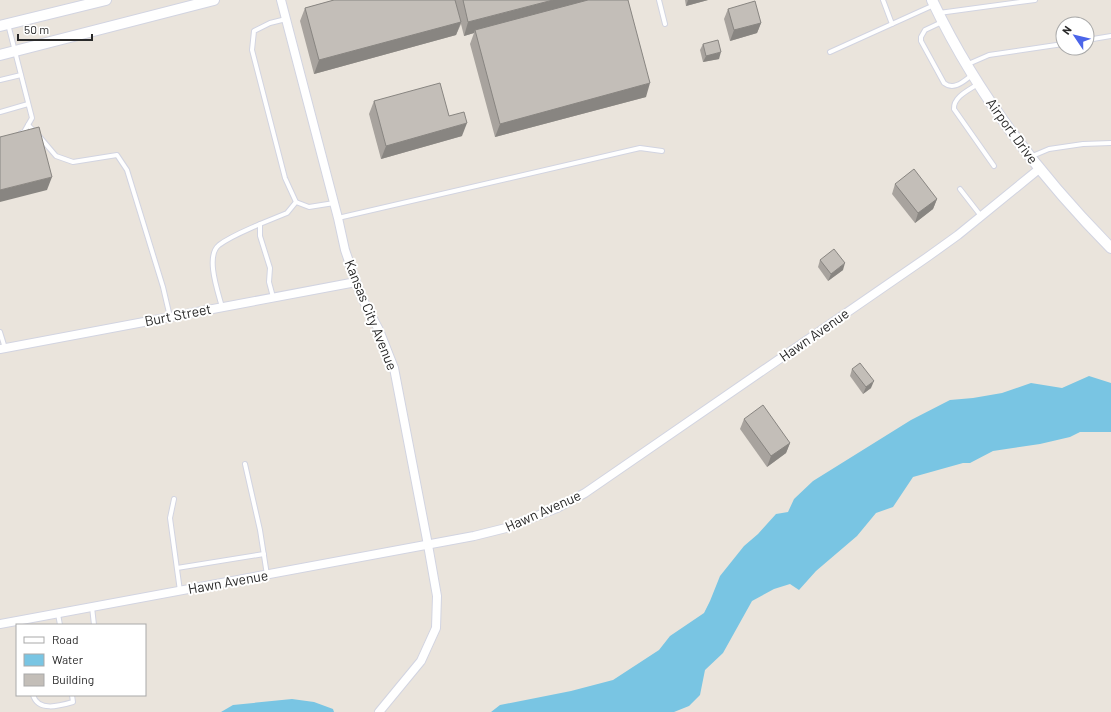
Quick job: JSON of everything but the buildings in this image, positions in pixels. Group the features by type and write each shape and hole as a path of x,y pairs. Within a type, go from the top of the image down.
{"street":[{"path":"4,25 106,0"},
{"path":"0,55 214,0"},
{"name":"Kansas City Avenue","path":"281,0 346,250 362,298 379,330 394,368 437,596 436,628 421,661 379,712"},
{"name":"Airport Drive","path":"937,10 975,79 1030,158 1068,203 1111,248"},
{"name":"Hawn Avenue","path":"0,624 22,623 92,607 428,545 506,528 557,508 585,493 926,258 1039,169"},
{"name":"Burt Street","path":"2,348 356,282"}],"lane":[{"path":"659,0 665,24"},
{"path":"883,0 892,24"},
{"path":"830,52 892,24 937,10 1035,0"},
{"path":"937,10 920,37 921,41 944,82 948,86 954,86 975,79"},
{"path":"286,19 270,23 254,31 252,50 285,178 296,202 309,207 334,203"},
{"path":"4,25 15,51 32,118 24,132 18,134"},
{"path":"1095,39 1111,36"},
{"path":"966,64 989,55 1055,45"},
{"path":"0,80 21,75"},
{"path":"975,79 953,104 954,109 994,166"},
{"path":"0,112 28,104"},
{"path":"28,125 56,156 73,162 117,155 127,170 163,287 170,317"},
{"path":"1030,158 1049,150 1083,144 1111,143"},
{"path":"338,218 640,148 662,151"},
{"path":"960,189 981,216"},
{"path":"222,307 212,264 214,253 218,246 260,224 287,213 296,202"},
{"path":"260,224 260,236 270,268 270,282 273,297"},
{"path":"0,332 2,348"},
{"path":"245,464 260,530 267,575"},
{"path":"174,499 170,518 180,591"},
{"path":"177,568 264,554"},
{"path":"92,607 94,624"},
{"path":"58,614 60,624"},
{"path":"32,696 40,706 47,709 73,702 72,696"}],"water":[{"path":"1089,376 1111,383 1111,432 1080,432 1070,437 1040,444 993,451 970,463 963,463 913,477 893,507 876,513 857,536 816,571 799,590 790,584 774,589 752,601 723,653 705,670 700,695 689,706 674,712 491,712 500,705 571,691 613,680 659,650 670,636 704,613 720,576 744,546 758,534 776,514 788,512 794,499 813,481 911,420 950,400 1002,393 1031,383 1062,388"},
{"path":"292,699 314,702 333,709 334,712 221,712 233,705"}]}
